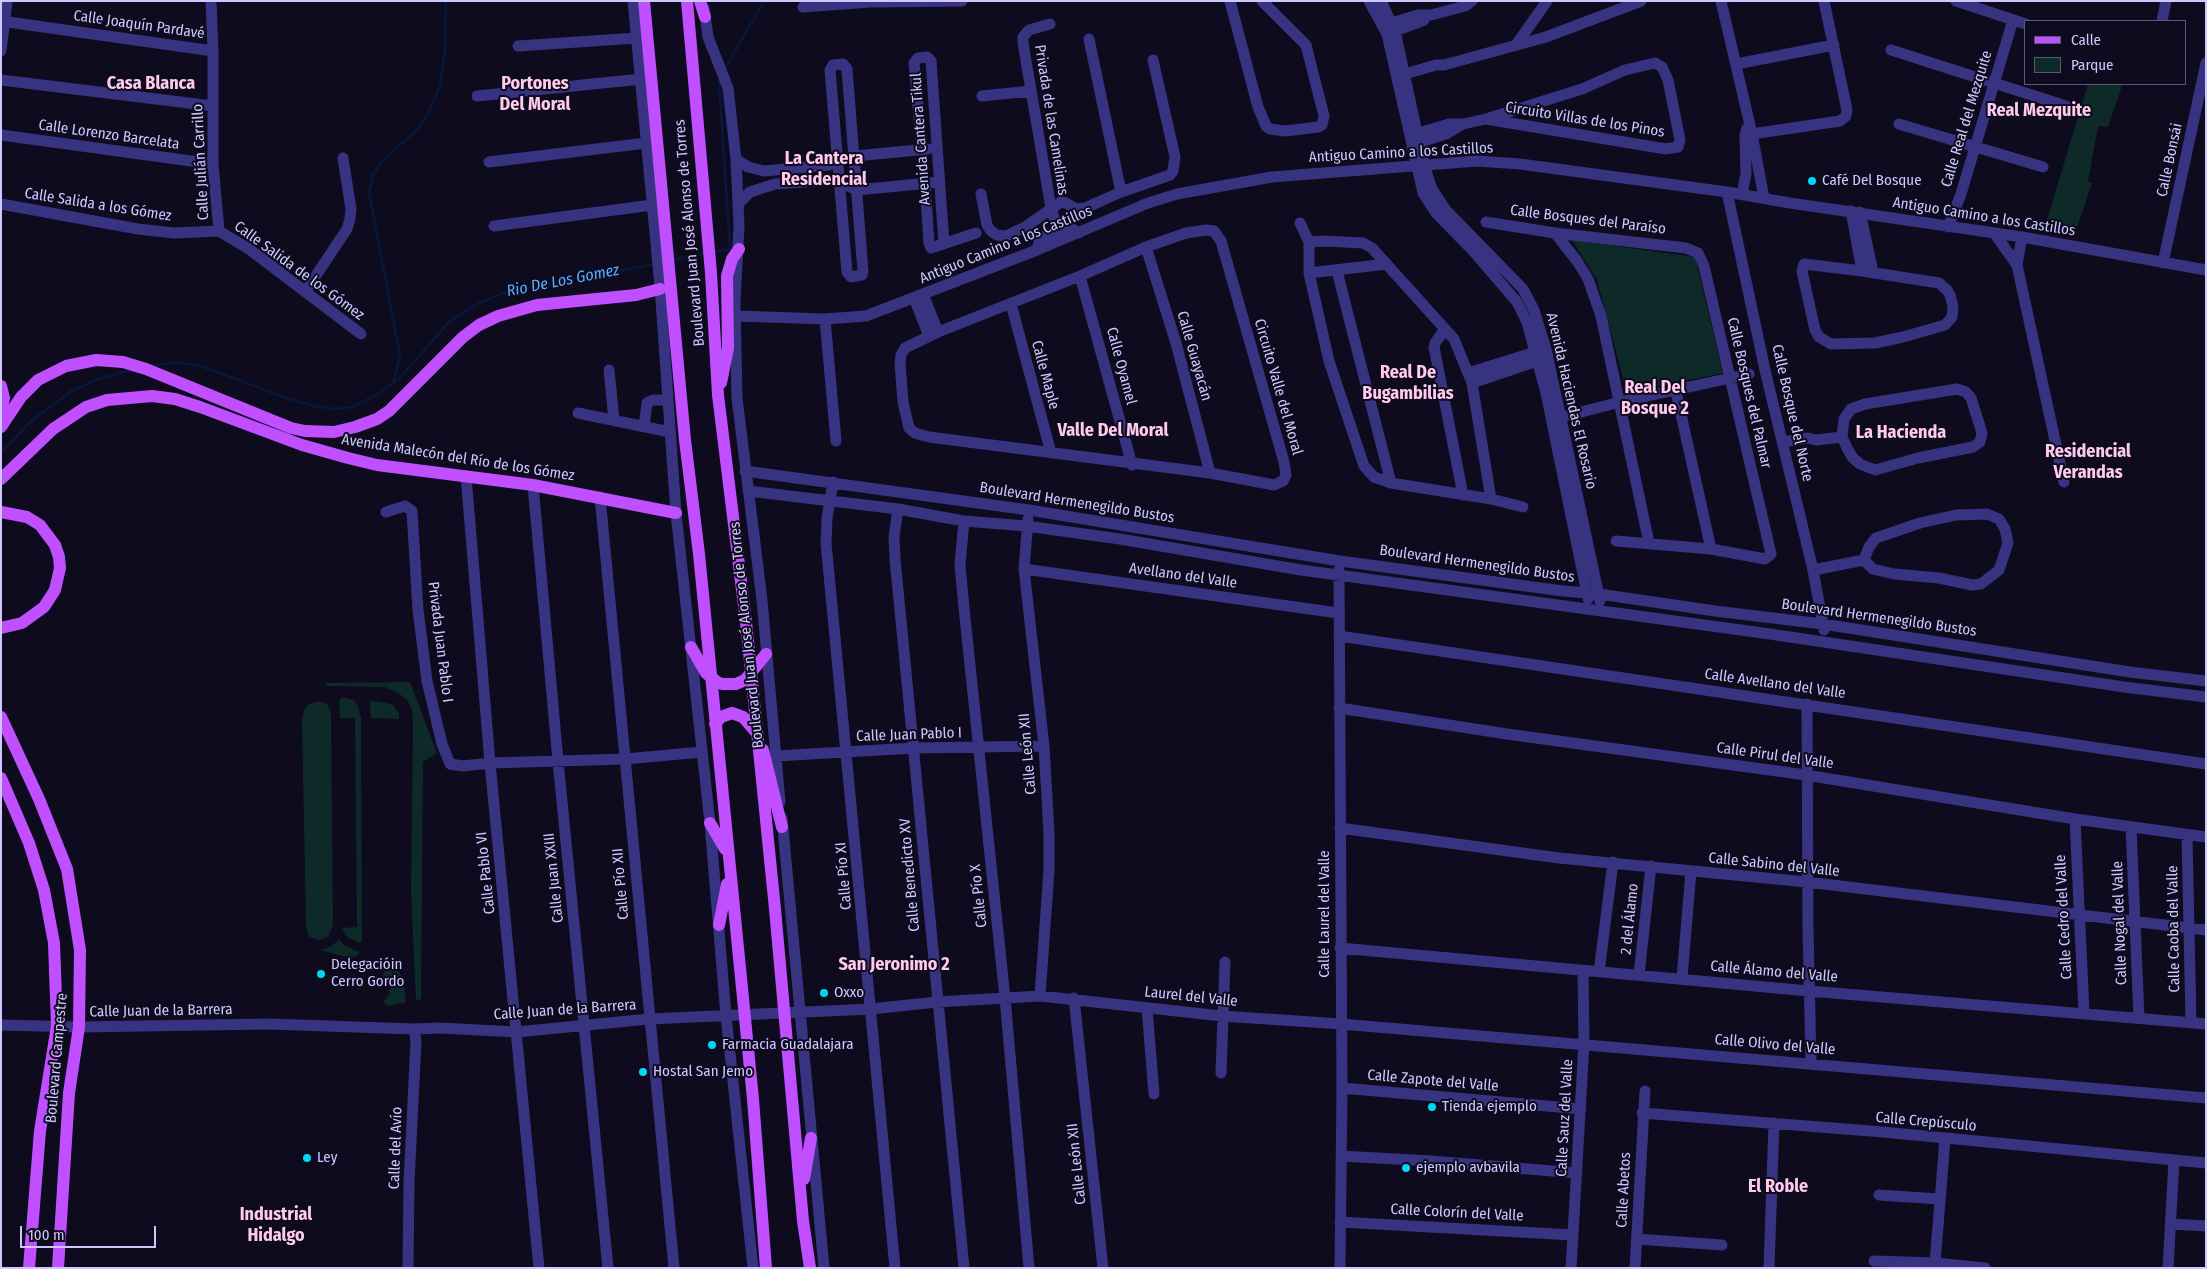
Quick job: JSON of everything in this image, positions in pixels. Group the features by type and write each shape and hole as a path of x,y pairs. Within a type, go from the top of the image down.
{"main road":[{"name":"Boulevard Juan José Alonso de Torres","path":"644,1 664,288 711,678 745,1015 766,1268"},
{"name":"Boulevard Juan José Alonso de Torres","path":"687,1 711,273 718,395 746,622 755,730 810,1268"},
{"path":"700,1 705,17"},
{"path":"718,395 727,356 727,276 732,259 739,249"},
{"name":"Avenida Malecón del Río de los Gómez","path":"1,427 21,397 47,374 76,363 107,360 123,362 146,369 260,417 305,431 334,432 377,419 389,411 463,337 498,316 537,305 636,295 664,288"},
{"path":"1,386 4,398 1,412"},
{"name":"Avenida Malecón del Río de los Gómez","path":"1,480 53,429 86,407 107,400 152,396 174,399 302,445 378,465 533,485 676,513"},
{"path":"1,512 27,517 40,526 55,545 60,568 55,590 44,608 22,624 1,628"},
{"path":"692,647 700,664 711,678 727,685 741,683 766,654"},
{"path":"715,724 721,717 732,713 742,717 755,730 766,761 782,826"},
{"name":"Boulevard Campestre","path":"1,717 40,799 67,869 80,950 79,1027 69,1093 58,1268"},
{"name":"Boulevard Campestre","path":"1,778 19,818 44,890 54,943 57,1026 40,1131 29,1268"},
{"path":"710,823 728,854"},
{"path":"719,925 730,872"},
{"path":"801,1194 811,1138"}],"street":[{"path":"1,51 3,21 7,1"},
{"name":"Calle Julián Carrillo","path":"211,1 213,164 219,231"},
{"name":"Boulevard Juan José Alonso de Torres","path":"633,1 652,205 662,248"},
{"name":"Boulevard Juan José Alonso de Torres","path":"704,1 708,37 728,88 736,159 739,203 736,316 737,398 766,654 824,1268"},
{"path":"803,7 870,2 962,1"},
{"path":"1230,1 1258,107 1266,126 1270,129 1286,131 1318,128 1323,121 1323,111 1306,45 1262,1"},
{"name":"Avenida Haciendas El Rosario","path":"1369,1 1389,28"},
{"name":"Avenida Haciendas El Rosario","path":"1381,1 1402,79 1420,165 1423,193 1522,289 1534,310 1581,535 1599,594 1602,611"},
{"path":"1516,45 1547,1"},
{"path":"1402,79 1434,73 1444,65 1560,32 1641,1"},
{"path":"1721,1 1764,198"},
{"path":"1748,131 1840,121 1846,116 1847,110 1824,1"},
{"path":"1956,1 2024,23"},
{"path":"2162,20 2166,1"},
{"path":"1389,28 1425,20 1431,14 1467,3"},
{"name":"Calle Real del Mezquite","path":"1948,227 1961,194 2013,20"},
{"name":"Calle Joaquín Pardavé","path":"3,21 213,50"},
{"name":"Privada de las Camelinas","path":"1050,24 1029,30 1023,36 1023,43 1051,208 1058,230"},
{"path":"518,46 636,38"},
{"path":"1089,39 1121,192"},
{"path":"1736,64 1834,45"},
{"path":"1890,50 2066,106"},
{"name":"Avenida Cantera Tikul","path":"922,150 914,63 918,58 927,57 930,62 944,244 931,248 929,243 925,183"},
{"name":"Privada de las Camelinas","path":"1051,208 1064,202 1080,209 1121,192 1165,178 1173,171 1175,157 1153,60"},
{"name":"Circuito Villas de los Pinos","path":"1414,139 1448,124 1463,124 1486,119 1573,92 1625,70 1655,63 1662,67 1668,80 1680,140 1678,147 1666,149 1486,119"},
{"name":"Calle Bonsái","path":"2163,262 2200,122 2206,63"},
{"path":"843,64 847,69 855,156 863,271 862,275 851,277 847,272 839,182 830,70 833,65 843,64"},
{"path":"477,96 641,79"},
{"path":"1,80 213,106"},
{"path":"982,96 1031,91"},
{"path":"1898,124 2043,167"},
{"path":"1742,194 1746,168 1748,131"},
{"name":"Calle Lorenzo Barcelata","path":"1,135 213,164"},
{"path":"489,162 646,143"},
{"path":"736,159 748,167 764,171 829,165 855,156 937,149"},
{"path":"305,292 347,229 350,219 351,209 343,158"},
{"name":"Antiguo Camino a los Castillos","path":"736,316 825,319 866,316 1037,250 1148,203 1177,194 1272,177 1477,161 1504,162 1742,194 1790,203 2022,237 2206,270"},
{"path":"739,203 750,192 764,186 831,180 858,190 940,182"},
{"name":"Calle Bosque del Norte","path":"1727,192 1813,570 1826,642"},
{"path":"981,194 987,224 991,231 997,235 1014,234 1051,208"},
{"name":"Calle Salida a los Gómez","path":"1,204 138,229 174,233 219,231"},
{"path":"494,226 652,205"},
{"path":"1856,212 1867,272"},
{"name":"Calle Bosques del Paraíso","path":"1486,222 1555,234 1686,248"},
{"path":"1300,223 1309,242 1309,273 1329,361 1359,458 1368,472 1374,477 1391,483 1490,499 1523,507"},
{"path":"1037,250 1040,238 1058,230 1069,227 1079,232"},
{"name":"Circuito Valle del Moral","path":"1211,230 1219,237 1286,470 1283,481 1274,484 1210,473 929,437 912,432 906,421 900,358 905,348 934,334 1080,276 1146,247 1172,237 1196,231 1211,230"},
{"name":"Calle Salida de los Gómez","path":"219,231 249,249 361,334"},
{"path":"944,244 976,233"},
{"path":"1994,233 2017,265"},
{"path":"1555,234 1577,261 1594,292 1620,402 1649,543"},
{"path":"2022,237 2017,265 2064,482"},
{"path":"1309,242 1362,243 1372,248 1458,346 1470,378 1490,499"},
{"name":"Calle Guayacán","path":"1146,247 1176,343 1210,473"},
{"name":"Calle Bosques del Palmar","path":"1686,248 1698,253 1704,266 1771,554 1765,559 1711,549"},
{"path":"1309,273 1387,264"},
{"path":"1810,264 1867,272 1939,284 1947,290 1951,302 1953,312 1949,322 1903,337 1875,343 1831,344 1819,337 1815,330 1802,271 1803,265 1810,264"},
{"path":"1336,271 1391,483"},
{"name":"Calle Oyamel","path":"1080,276 1132,464"},
{"name":"Boulevard Juan José Alonso de Torres","path":"664,288 668,400 676,513 710,823 726,1016 753,1268"},
{"path":"918,296 934,334"},
{"name":"Calle Maple","path":"1011,304 1051,453"},
{"path":"825,319 836,441"},
{"path":"1445,330 1434,347 1463,495"},
{"path":"1470,378 1542,355"},
{"path":"609,370 614,420"},
{"path":"1557,419 1620,402 1676,392 1749,374"},
{"path":"1957,389 1966,392 1971,398 1982,436 1977,445 1965,450 1918,458 1875,470 1866,468 1853,458 1842,437 1844,419 1847,413 1858,406 1957,389"},
{"path":"1616,541 1711,549 1676,392"},
{"path":"644,426 648,403 653,400 668,400"},
{"path":"578,413 670,432"},
{"path":"1784,446 1809,444 1816,440 1842,437"},
{"name":"Boulevard Hermenegildo Bustos","path":"745,471 1029,510 1340,561 1823,624 2130,672 2206,681"},
{"name":"Calle Pablo VI","path":"466,476 490,763 540,1268"},
{"name":"Calle Pío XI","path":"833,482 829,500 826,543 895,1268"},
{"name":"Calle Juan XXIII","path":"533,485 608,1268"},
{"name":"Boulevard Hermenegildo Bustos","path":"748,491 898,509 964,521 1026,526 1338,576 1590,609 2124,687 2206,697"},
{"name":"Calle Pío XII","path":"600,497 674,1268"},
{"name":"Privada Juan Pablo I","path":"386,512 405,506 410,508 412,513 418,610 427,681 445,754 450,764 463,766 490,763"},
{"name":"Calle Benedicto XV","path":"898,509 894,537 895,559 964,1268"},
{"name":"Calle León XII","path":"1029,510 1026,526 1024,569 1044,746 1049,861 1040,996"},
{"path":"1987,514 2000,519 2005,529 2008,543 1999,570 1990,579 1981,584 1972,585 1939,578 1894,574 1873,569 1864,560 1869,547 1876,538 1920,523 1956,515 1987,514"},
{"name":"Calle Pío X","path":"964,521 960,565 1005,998 1028,1268"},
{"name":"Avenida Haciendas El Rosario","path":"1581,535 1582,567 1590,609"},
{"path":"1813,570 1864,560"},
{"name":"Calle Laurel del Valle","path":"1340,561 1338,576 1342,1088 1340,1268"},
{"path":"1563,591 1576,582 1582,567"},
{"name":"Avellano del Valle","path":"1024,569 1338,613"},
{"name":"Calle Avellano del Valle","path":"1339,636 2206,764"},
{"path":"1807,704 1807,882 1812,1063"},
{"name":"Calle Pirul del Valle","path":"1339,708 1506,734 1806,775 2075,819 2206,837"},
{"name":"Calle Juan Pablo I","path":"776,756 914,748 1044,746"},
{"path":"490,763 625,759 702,752"},
{"path":"1,798 19,818"},
{"name":"Calle Cedro del Valle","path":"2075,819 2084,1014"},
{"name":"Calle Nogal del Valle","path":"2131,827 2139,1018"},
{"name":"Calle Sabino del Valle","path":"1340,828 1559,858 1807,882 2206,930"},
{"name":"Calle Caoba del Valle","path":"2187,835 2191,1022"},
{"path":"1599,972 1613,862"},
{"name":"2 del Álamo","path":"1639,976 1651,866"},
{"path":"1682,978 1691,871"},
{"name":"Calle Álamo del Valle","path":"1340,948 1809,991 2206,1024"},
{"path":"1221,1073 1225,962"},
{"name":"Calle Sauz del Valle","path":"1571,1268 1584,1044 1583,971"},
{"name":"Calle Juan de la Barrera","path":"1,1025 79,1027 269,1024 414,1029 440,1028 516,1032 650,1019 871,1009 937,1002 1040,996"},
{"name":"Laurel del Valle","path":"1040,996 1074,998 1222,1016 1341,1024"},
{"name":"Calle León XII","path":"1074,998 1103,1268"},
{"path":"1147,1008 1154,1094"},
{"name":"Calle Olivo del Valle","path":"1341,1024 2206,1098"},
{"name":"Calle del Avío","path":"408,1268 409,1183 416,1041 414,1029"},
{"name":"Calle Zapote del Valle","path":"1342,1088 1581,1109"},
{"name":"Calle Abetos","path":"1635,1268 1642,1113 1645,1091"},
{"name":"Calle Crepúsculo","path":"1642,1113 1945,1138 2206,1163"},
{"path":"1769,1268 1774,1123"},
{"path":"1935,1263 1945,1138"},
{"path":"1341,1156 1577,1173"},
{"path":"2168,1268 2174,1161"},
{"path":"1879,1195 1939,1199"},
{"name":"Calle Colorín del Valle","path":"1340,1222 1573,1235"},
{"path":"2171,1224 2206,1226"},
{"path":"1637,1239 1722,1245"},
{"path":"1874,1261 1935,1263 1984,1268"}],"green space":[{"path":"2088,85 2122,86 2108,127 2098,126 2088,182 2092,183 2077,228 2046,223"},
{"path":"1572,240 1695,257 1723,373 1627,393 1597,280"},
{"path":"410,682 437,753 423,762 421,999 416,1000 411,892 412,710 408,701 401,695 385,687 327,686 325,683"},
{"path":"342,697 354,700 358,706 361,718 362,941 360,943 347,937 342,928 357,927 355,718 340,718 339,702"},
{"path":"320,701 327,704 331,712 333,925 328,937 320,940 309,937 306,926 302,721 304,710 308,705"},
{"path":"373,701 392,704 399,713 399,719 371,718 370,703"},
{"path":"339,939 345,946 360,952 358,955 351,958 320,950 332,946"},
{"path":"392,963 399,971 404,983 406,1002 389,1006 383,1002 389,995 390,986 383,985 383,973"}],"waterway":[{"path":"393,383 400,356 369,192 373,175 383,160 417,130 430,110 440,86 445,49 446,1"},
{"name":"Rio De Los Gomez","path":"725,69 764,1"},
{"name":"Rio De Los Gomez","path":"714,252 730,249 720,78"},
{"name":"Rio De Los Gomez","path":"673,260 706,253"},
{"name":"Rio De Los Gomez","path":"152,366 177,362 201,366 289,399 314,406 335,409 352,407 378,394 398,380 449,322 477,304 506,292 655,264"},
{"name":"Rio De Los Gomez","path":"1,453 31,421 73,390 98,379 132,370"}],"place":[{"name":"Café Del Bosque","path":"1812,181"},
{"name":"Delegacióin Cerro Gordo","path":"321,974"},
{"name":"Oxxo","path":"824,993"},
{"name":"Farmacia Guadalajara","path":"712,1045"},
{"name":"Hostal San Jemo","path":"643,1072"},
{"name":"Tienda ejemplo","path":"1432,1107"},
{"name":"Ley","path":"307,1158"},
{"name":"ejemplo avbavila","path":"1406,1168"}],"district":[{"name":"Casa Blanca","path":"151,84"},
{"name":"Portones Del Moral","path":"535,94"},
{"name":"Real Mezquite","path":"2039,111"},
{"name":"La Cantera Residencial","path":"824,169"},
{"name":"Real De Bugambilias","path":"1408,383"},
{"name":"Real Del Bosque 2","path":"1655,398"},
{"name":"Valle Del Moral","path":"1113,431"},
{"name":"La Hacienda","path":"1901,433"},
{"name":"Residencial Verandas","path":"2088,462"},
{"name":"San Jeronimo 2","path":"894,965"},
{"name":"El Roble","path":"1778,1187"},
{"name":"Industrial Hidalgo","path":"276,1225"}]}
